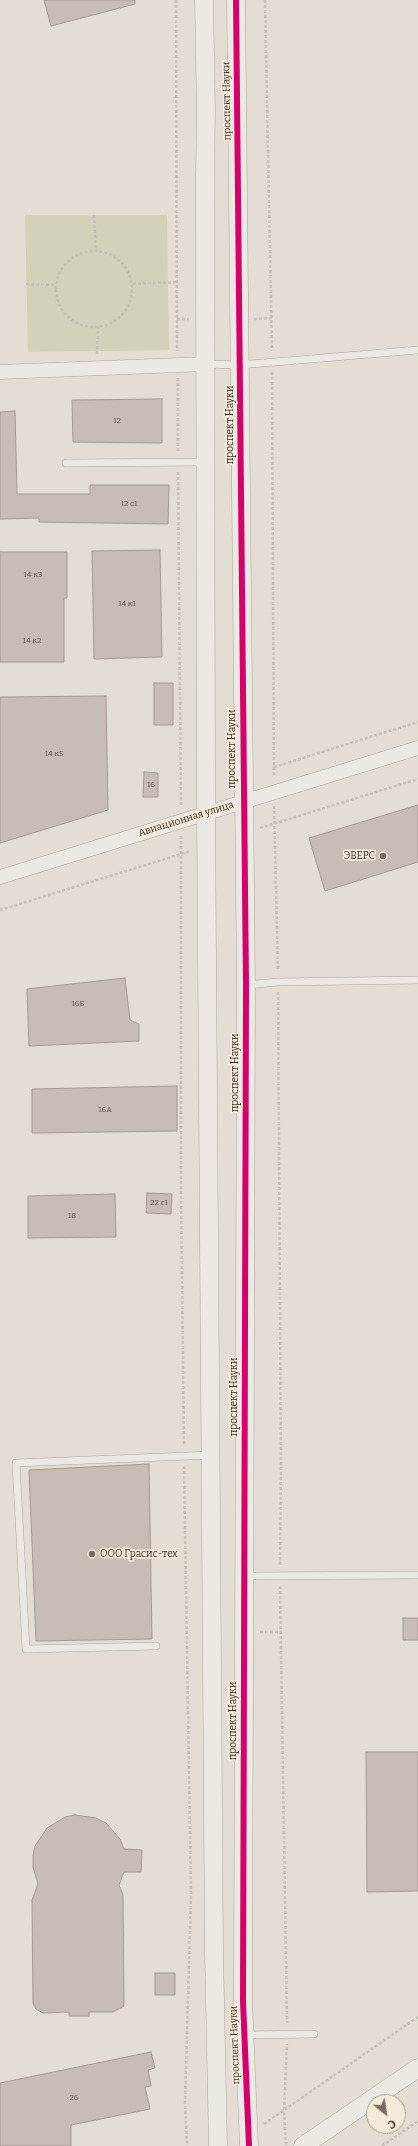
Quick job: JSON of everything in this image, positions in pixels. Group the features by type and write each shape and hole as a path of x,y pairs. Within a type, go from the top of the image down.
{"street":[{"name":"проспект Науки","path":"204,0 206,113 206,813 214,1936 218,2146"},
{"name":"проспект Науки","path":"236,0 246,985 243,1576 245,2035 249,2140"},
{"path":"0,372 206,364"},
{"name":"Авиационная улица","path":"0,877 418,748"},
{"path":"303,2146 418,2068"}],"lane":[{"path":"206,364 239,365 418,350"},
{"path":"66,464 205,462"},
{"path":"246,985 278,982 418,980"},
{"path":"156,1646 26,1649 16,1463 211,1454"},
{"path":"243,1576 280,1577 418,1575"},
{"path":"245,2035 314,2034"}],"path":[{"path":"176,0 177,365 181,821 181,1192 191,1894 186,2102 187,2146"},
{"path":"265,0 272,362 274,792 278,982 281,1458 280,1577 287,2034 284,2110 286,2146"},
{"path":"94,215 96,250"},
{"path":"96,250 113,255 126,267 133,284 130,304 117,320 98,327 81,325 67,316 58,302 56,285 62,267 77,254 96,250"},
{"path":"133,284 177,282"},
{"path":"26,284 56,285"},
{"path":"97,368 98,327"},
{"path":"274,767 418,722"},
{"path":"249,2140 284,2110 418,2017"},
{"path":"382,2146 418,2122"}],"shaded area":[{"path":"25,215 167,215 169,350 28,352"}],"building":[{"path":"44,0 135,0 135,4 51,26"},
{"path":"162,399 162,443 73,442 72,400"},
{"path":"15,411 17,494 90,494 90,485 169,485 168,524 39,522 39,518 0,519 0,412"},
{"path":"160,550 162,657 94,659 92,551"},
{"path":"0,552 67,552 67,598 64,598 64,662 0,662"},
{"path":"154,683 173,683 173,725 154,725"},
{"path":"106,696 108,810 0,843 0,697"},
{"path":"144,772 158,773 158,797 143,797"},
{"path":"418,805 418,862 325,891 309,838"},
{"path":"125,978 130,1020 139,1024 139,1041 29,1046 27,989"},
{"path":"177,1086 177,1131 32,1133 32,1089"},
{"path":"147,1193 172,1194 171,1214 146,1213"},
{"path":"115,1194 116,1237 28,1238 28,1196"},
{"name":"ООО Грасис-тех","path":"149,1464 152,1639 36,1641 29,1470"},
{"path":"403,1618 418,1618 418,1640 403,1640"},
{"path":"366,1752 418,1752 418,1891 367,1892"},
{"path":"75,1815 96,1818 106,1823 120,1839 124,1849 142,1850 141,1872 124,1872 119,1885 123,1895 124,2006 113,2012 89,2012 89,2016 69,2016 69,2012 43,2013 36,2009 33,2003 32,1900 38,1884 33,1867 35,1846 47,1828 65,1817"},
{"path":"155,1973 175,1973 175,1995 155,1995"},
{"path":"151,2052 155,2068 148,2070 151,2086 145,2087 150,2109 71,2125 71,2146 0,2146 0,2083"}],"cycle path":[{"path":"236,0 246,985 243,2001 249,2146"}],"place":[{"name":"ЭВЕРС","path":"383,856"},
{"name":"ООО Грасис-тех","path":"92,1554"}]}
